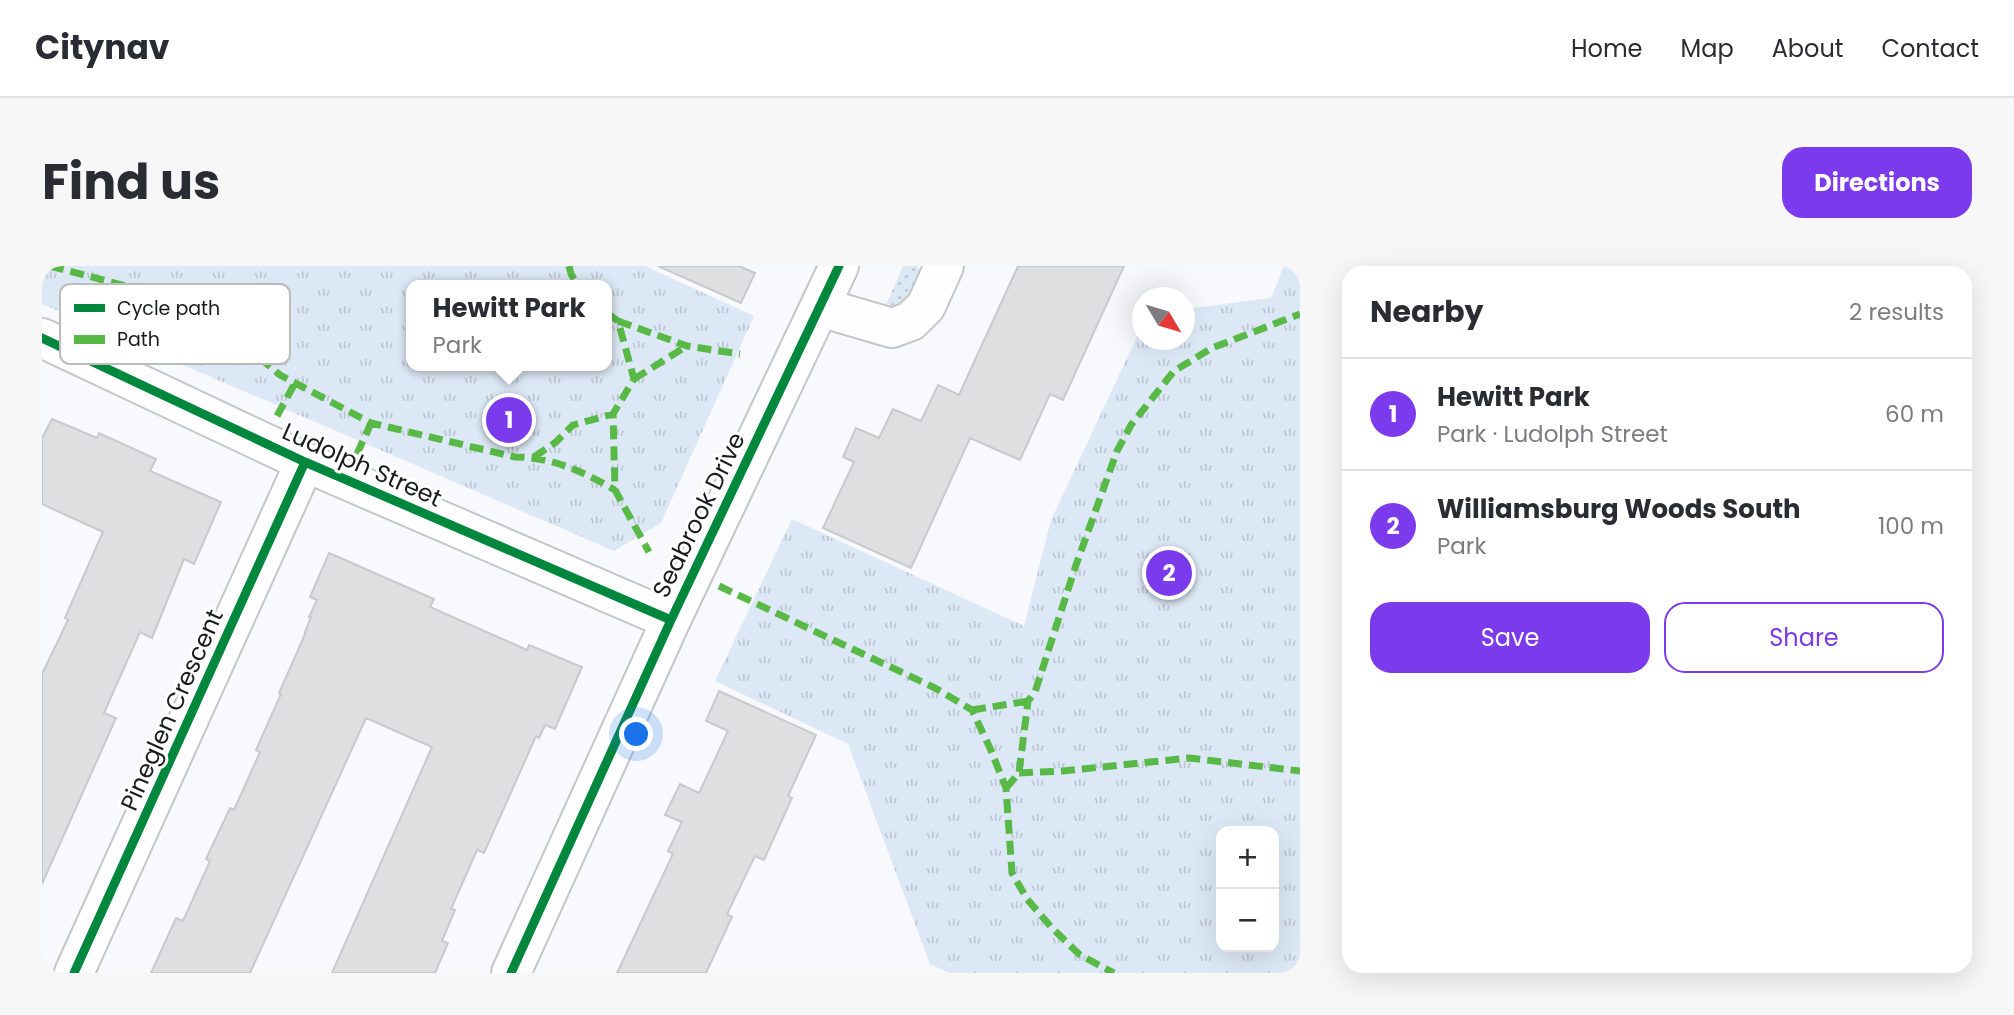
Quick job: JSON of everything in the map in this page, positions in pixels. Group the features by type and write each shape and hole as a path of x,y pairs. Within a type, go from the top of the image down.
{"street":[{"name":"Seabrook Drive","path":"511,973 671,620 839,266"},
{"path":"820,307 892,328 911,321 926,306 944,266"},
{"name":"Ludolph Street","path":"42,338 60,346"},
{"name":"Ludolph Street","path":"97,364 305,462 671,620"},
{"name":"Pineglen Crescent","path":"74,973 305,462"}],"green space":[{"path":"42,266 645,266 754,316 661,523 614,551 181,364 290,364 290,284 60,284 60,312 42,304"},
{"path":"903,266 918,266 922,280 904,302 886,305"},
{"path":"1284,266 1300,266 1300,973 949,973 930,964 848,744 715,681 792,519 1024,626 1051,520 1132,347 1132,350 1195,350 1195,308 1271,298"}],"building":[{"path":"658,266 739,266 755,273 741,303"},
{"path":"1018,266 1124,266 1063,400 1050,394 1020,460 970,438 911,568 823,528 854,462 843,457 856,428 879,438 893,409 921,421 938,385 959,395"},
{"path":"52,419 97,438 99,433 156,459 150,471 221,502 194,564 184,559 152,638 140,632 104,713 116,718 42,884 42,674 68,620 65,618 103,532 42,504 42,438"},
{"path":"329,553 434,599 430,607 527,650 529,645 582,667 555,729 545,725 539,738 536,736 484,853 477,850 451,909 455,910 442,941 448,943 435,973 332,973 432,747 366,718 250,973 151,973 176,918 183,921 210,861 206,859 230,808 234,810 260,752 256,750 306,632 317,600 310,597"},
{"path":"719,691 816,735 788,796 792,798 764,860 755,856 727,914 732,917 706,973 617,973 673,854 668,851 682,822 665,815 680,784 699,793 728,731 706,721"}],"marked path":[{"path":"50,266 118,284"},
{"path":"569,266 575,280"},
{"path":"1006,788 1019,773 1028,701 1035,692 1117,451 1131,425 1174,371 1212,348 1300,314"},
{"path":"612,317 618,321 634,379 613,414 615,490 649,552"},
{"path":"618,321 687,346 740,354"},
{"path":"634,379 687,346"},
{"path":"267,364 280,375 371,423 515,457 555,463 592,477 615,490"},
{"path":"277,416 295,383"},
{"path":"534,457 556,442 573,425 613,414"},
{"path":"357,454 371,423"},
{"path":"719,586 935,688 972,710 1006,788 1012,873 1027,899 1052,928 1080,955 1114,973"},
{"path":"972,710 1028,701"},
{"path":"1019,773 1189,758 1300,771"}],"cycle path":[{"path":"511,973 671,620 839,266"},
{"path":"42,338 60,346"},
{"path":"97,364 305,462 671,620"},
{"path":"74,973 305,462"}],"place":[{"name":"Hewitt Park","path":"509,420"},
{"name":"Williamsburg Woods South","path":"1169,573"}]}
